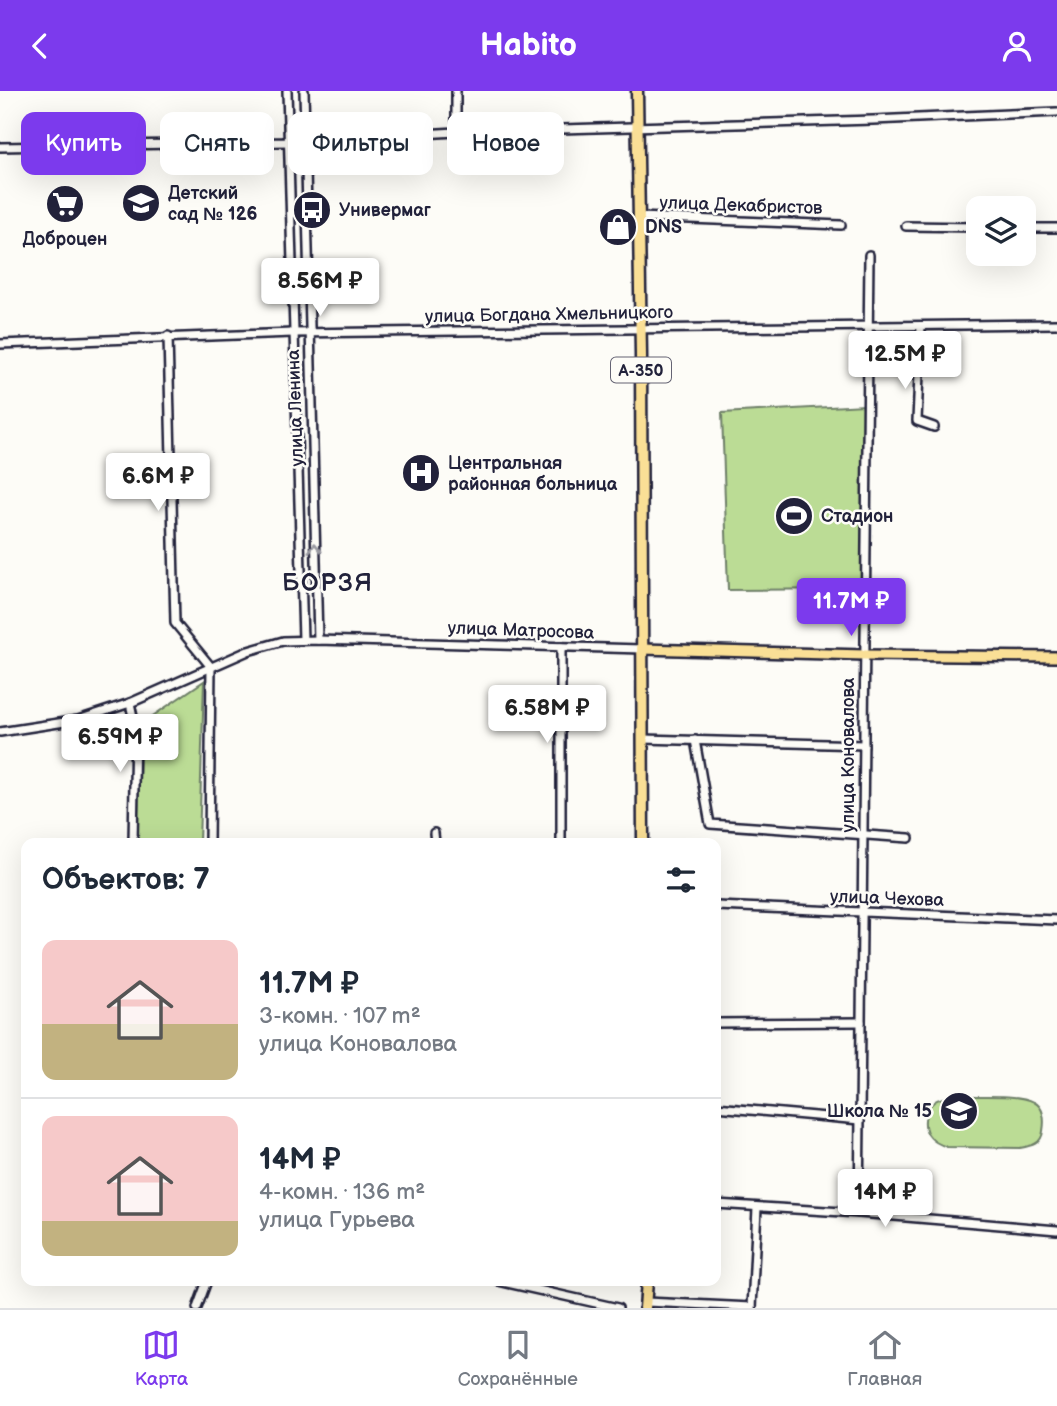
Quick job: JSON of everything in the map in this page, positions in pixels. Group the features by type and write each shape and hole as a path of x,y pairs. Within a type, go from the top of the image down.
{"highway":[{"name":"А-350","path":"637,91 643,838"},
{"path":"645,1305 647,1286"}],"main road":[{"name":"улица Матросова","path":"642,649 1057,657"}],"street":[{"name":"улица Ленина","path":"287,91 288,142"},
{"name":"улица Ленина","path":"304,91 305,112"},
{"path":"456,91 456,112"},
{"path":"564,129 1057,112"},
{"path":"0,147 288,142"},
{"name":"улица Ленина","path":"289,175 303,640"},
{"name":"улица Ленина","path":"307,175 318,640"},
{"name":"улица Декабристов","path":"639,217 841,225"},
{"path":"906,226 966,227"},
{"path":"1036,228 1057,228"},
{"name":"улица Коновалова","path":"859,1213 869,255"},
{"name":"улица Богдана Хмельницкого","path":"0,344 293,333 1057,324"},
{"path":"921,326 917,421 934,427"},
{"path":"168,336 174,623 211,667 209,838"},
{"name":"улица Матросова","path":"0,732 78,720 130,703 262,646 283,641 642,649"},
{"path":"561,647 561,838"},
{"path":"130,703 135,726 133,838"},
{"path":"643,739 864,745"},
{"path":"695,740 710,824 909,838"},
{"path":"434,834 434,838"},
{"name":"улица Чехова","path":"721,906 1057,920"},
{"path":"721,1023 861,1022"},
{"path":"721,1107 860,1120"},
{"path":"721,1204 1057,1230"},
{"path":"645,1305 752,1308 757,1208"},
{"path":"197,1308 205,1286"},
{"path":"520,1286 618,1308"}],"green space":[{"name":"Стадион","path":"864,405 862,589 728,590 722,413"},
{"path":"204,681 199,838 137,838 141,724"},
{"path":"953,1096 1007,1096 1034,1102 1043,1114 1041,1139 1035,1144 1020,1148 940,1145 928,1134 926,1114 935,1101"}],"place":[{"name":"Детский сад № 126","path":"141,203"},
{"name":"Доброцен","path":"65,204"},
{"name":"Универмаг","path":"312,210"},
{"name":"DNS","path":"618,227"},
{"name":"Центральная районная больница","path":"421,473"},
{"name":"Стадион","path":"794,516"},
{"name":"Школа № 15","path":"959,1111"}],"district":[{"name":"БОРЗЯ","path":"328,583"}]}
